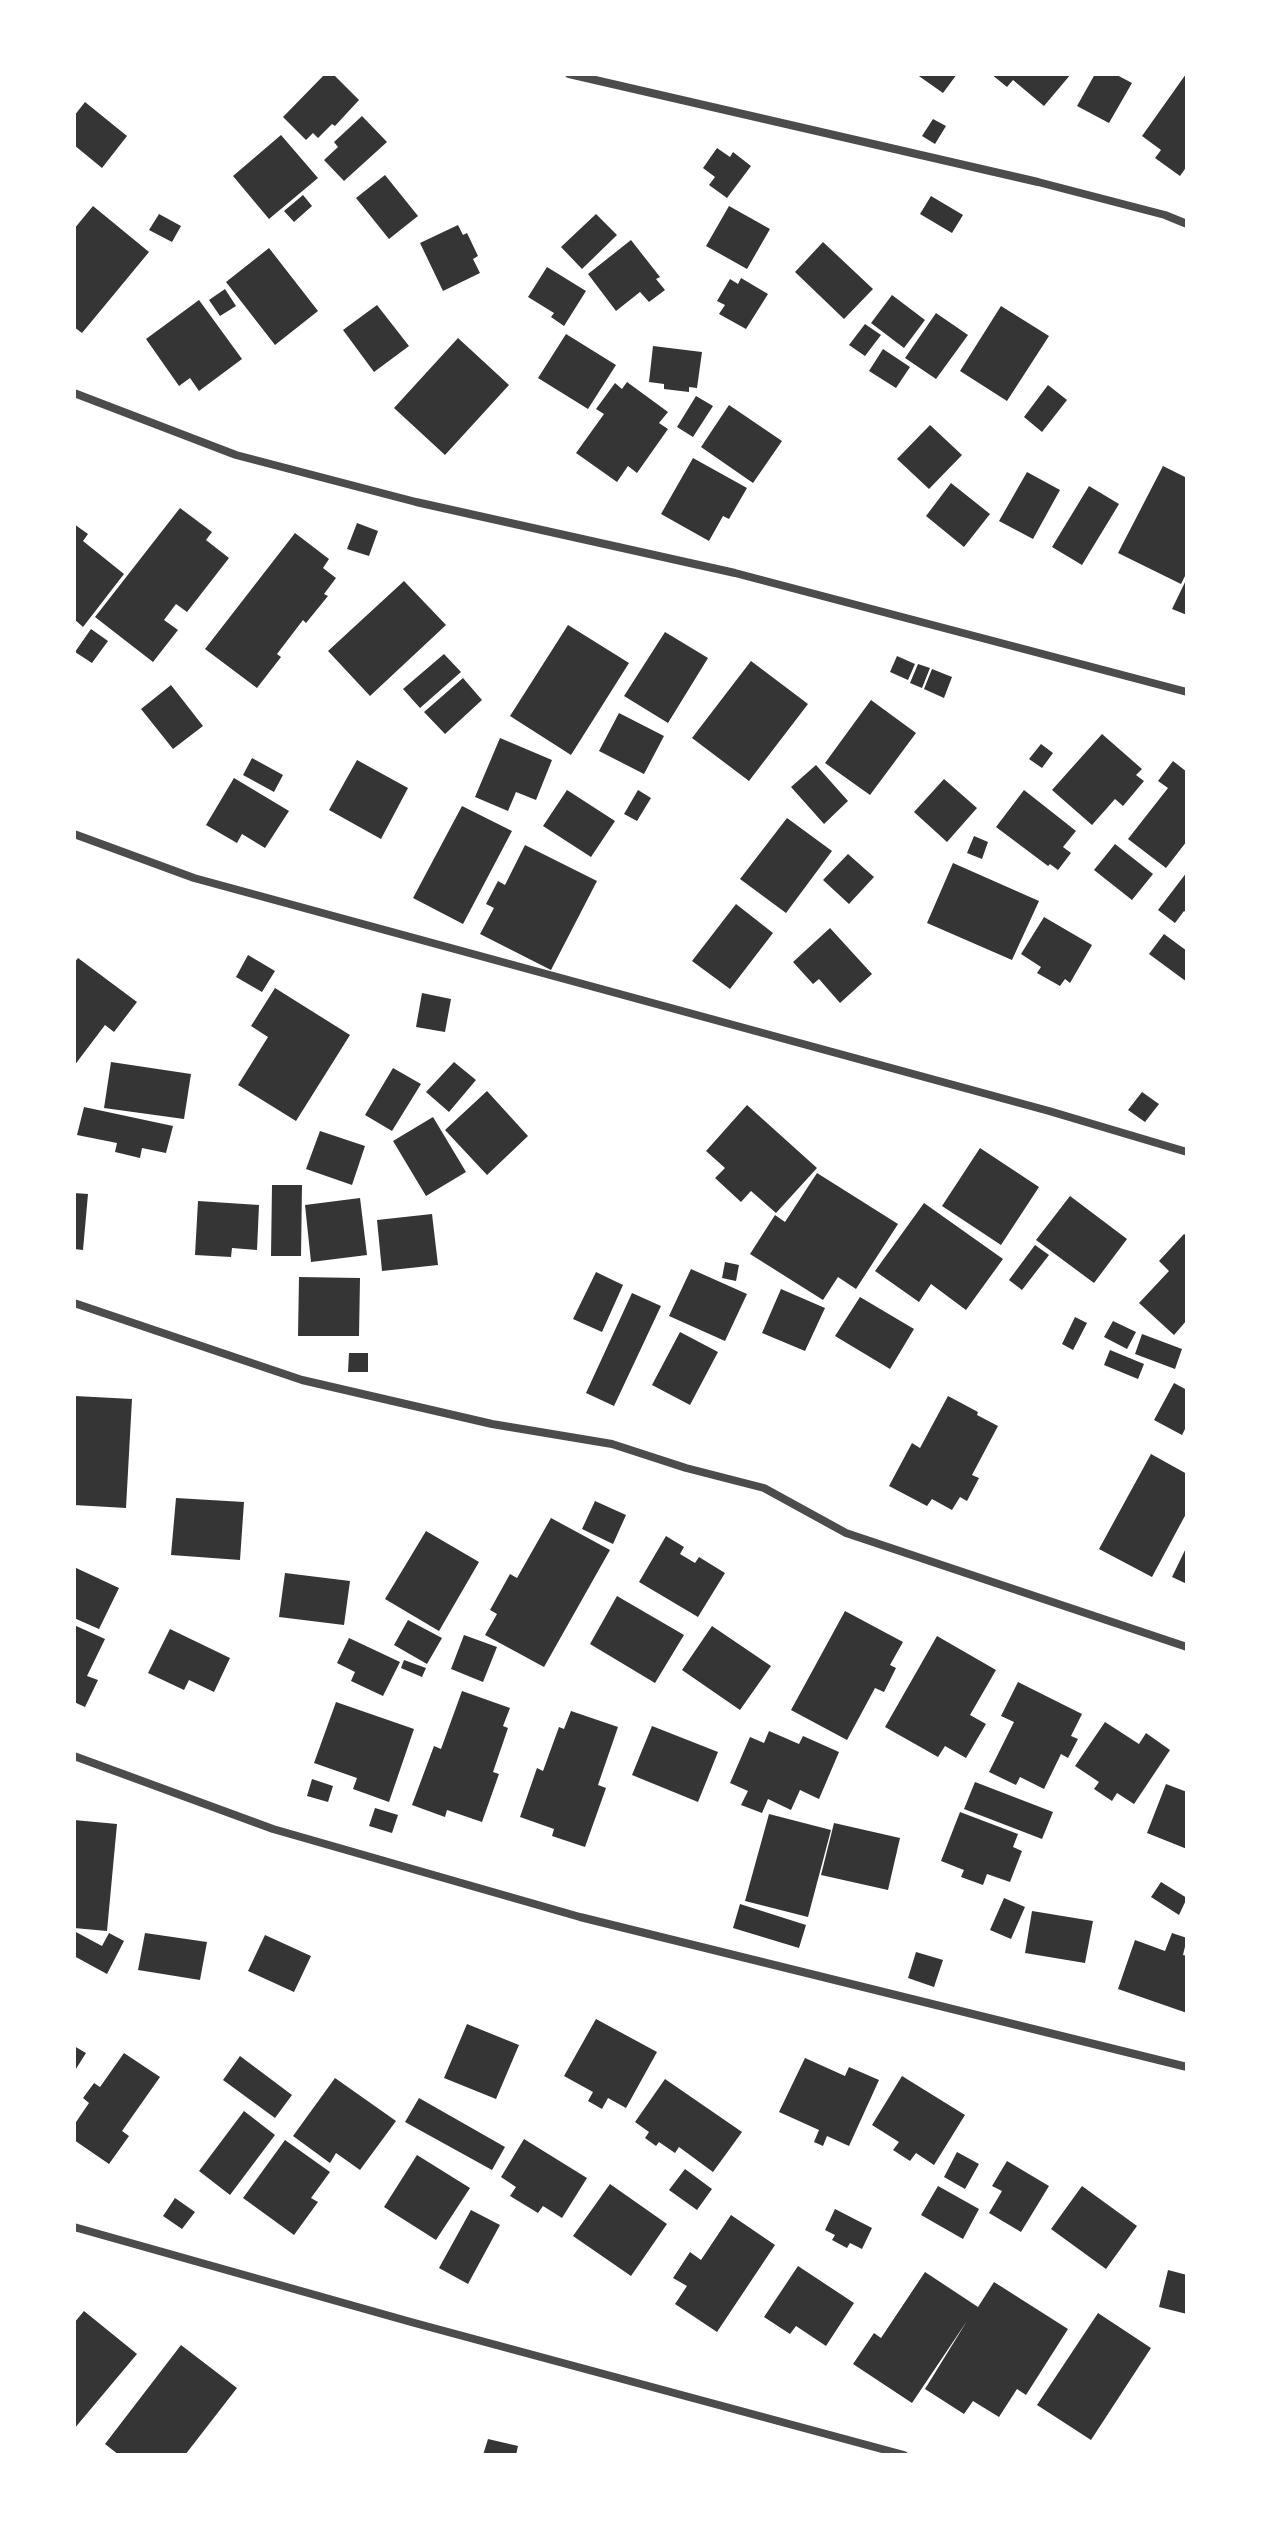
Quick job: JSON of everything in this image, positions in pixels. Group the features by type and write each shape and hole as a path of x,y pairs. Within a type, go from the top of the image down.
{"street":[{"path":"569,74 1038,182 1165,215 1187,224"},
{"path":"74,393 236,455 416,502 735,573 1187,692"},
{"path":"74,834 194,878 1034,1107 1187,1152"},
{"path":"74,1303 302,1380 492,1424 612,1444 686,1468 764,1488 846,1533 1187,1647"},
{"path":"74,1756 273,1829 565,1913 1187,2067"},
{"path":"74,2227 904,2455"}],"building":[{"path":"325,74 333,74 359,100 335,126 332,124 318,138 313,133 306,140 283,117"},
{"path":"916,74 957,74 943,93"},
{"path":"991,74 1071,74 1044,106 1013,80 1007,87"},
{"path":"1095,74 1115,74 1132,83 1109,123 1077,106"},
{"path":"1186,74 1187,166 1180,176 1155,158 1161,150 1142,136"},
{"path":"85,102 127,136 102,168 74,145 74,116"},
{"path":"362,116 387,142 344,181 324,160 338,147 334,142"},
{"path":"933,119 946,126 935,144 922,136"},
{"path":"281,135 318,178 269,219 233,176"},
{"path":"717,148 730,157 733,152 751,166 727,198 709,185 715,177 703,168"},
{"path":"385,175 418,216 389,239 356,198"},
{"path":"303,195 312,206 294,222 284,211"},
{"path":"931,196 963,215 952,233 920,214"},
{"path":"93,206 149,252 82,333 74,327 74,229"},
{"path":"729,206 770,229 747,269 706,246"},
{"path":"159,214 181,226 172,242 149,230"},
{"path":"596,214 617,235 582,269 561,247"},
{"path":"458,225 463,235 467,233 478,256 473,259 480,273 443,291 420,243"},
{"path":"631,240 660,277 656,279 665,290 649,302 640,292 616,311 588,274"},
{"path":"823,242 873,289 844,319 795,272"},
{"path":"269,248 318,311 275,345 226,282"},
{"path":"547,267 586,291 564,326 551,317 554,313 528,297"},
{"path":"741,278 768,294 746,329 719,314 725,305 717,301 730,279 738,284"},
{"path":"225,289 236,306 220,316 209,300"},
{"path":"892,295 925,320 904,348 871,323"},
{"path":"199,300 242,359 199,391 190,378 179,386 146,339"},
{"path":"377,305 409,346 374,372 343,330"},
{"path":"1001,306 1049,336 1007,401 960,371"},
{"path":"936,313 968,335 936,379 905,358"},
{"path":"865,324 881,335 865,356 849,345"},
{"path":"566,334 616,365 588,409 538,378"},
{"path":"458,338 509,385 445,455 394,408"},
{"path":"653,346 702,352 697,388 689,387 689,392 664,389 664,384 649,382"},
{"path":"883,349 910,367 896,388 869,371"},
{"path":"627,382 668,412 659,423 668,429 637,473 628,466 617,482 576,453 604,414 596,409 615,383 622,389"},
{"path":"1048,385 1067,400 1042,432 1024,417"},
{"path":"696,396 713,406 693,437 677,427"},
{"path":"729,405 782,441 753,483 701,447"},
{"path":"930,425 962,455 929,489 897,459"},
{"path":"693,458 747,488 729,519 723,516 709,541 661,514"},
{"path":"1163,466 1187,478 1187,572 1181,584 1118,553"},
{"path":"1027,472 1060,490 1033,539 999,521"},
{"path":"951,483 990,514 964,547 926,516"},
{"path":"1089,486 1119,504 1082,565 1052,547"},
{"path":"180,508 212,532 206,540 229,558 187,612 176,604 164,620 178,630 153,662 95,617"},
{"path":"357,523 378,531 369,556 347,549"},
{"path":"74,524 88,534 83,541 124,574 83,627 74,619"},
{"path":"295,533 329,559 323,568 336,578 324,594 328,596 306,623 303,620 277,654 281,657 257,688 205,649"},
{"path":"1187,578 1187,615 1172,609"},
{"path":"404,581 446,625 370,696 328,651"},
{"path":"568,625 629,663 571,755 510,716"},
{"path":"91,629 108,641 92,663 75,652"},
{"path":"665,632 708,658 668,723 624,696"},
{"path":"444,654 461,672 420,708 403,689"},
{"path":"897,656 915,664 908,680 890,672"},
{"path":"751,661 808,704 749,781 692,738"},
{"path":"918,664 930,668 922,688 910,683"},
{"path":"932,669 952,677 944,698 924,689"},
{"path":"463,678 482,700 445,734 424,712"},
{"path":"171,685 203,726 173,749 141,709"},
{"path":"871,700 916,733 870,795 825,763"},
{"path":"619,713 664,736 644,774 599,751"},
{"path":"1102,734 1142,769 1136,775 1144,781 1123,806 1115,799 1092,825 1052,790"},
{"path":"500,738 552,760 536,800 516,792 508,811 475,797"},
{"path":"1041,744 1053,753 1042,768 1029,759"},
{"path":"252,758 283,775 274,792 243,775"},
{"path":"357,760 408,788 381,839 329,810"},
{"path":"1173,761 1187,772 1187,841 1166,868 1128,839 1168,788 1158,781"},
{"path":"816,765 848,801 824,824 791,787"},
{"path":"234,778 289,811 265,848 242,834 237,843 206,825"},
{"path":"944,779 977,808 947,842 914,812"},
{"path":"567,790 615,821 591,857 543,826"},
{"path":"638,790 651,798 637,821 624,814"},
{"path":"1024,790 1076,831 1063,847 1071,853 1058,870 1050,864 1048,866 996,827"},
{"path":"462,806 512,831 463,924 413,898"},
{"path":"787,818 832,851 786,913 740,879"},
{"path":"974,836 988,842 982,859 967,853"},
{"path":"1115,844 1153,874 1132,900 1094,870"},
{"path":"525,845 597,881 551,970 480,934 494,908 486,904 498,881 505,885"},
{"path":"848,854 874,877 849,904 823,880"},
{"path":"953,863 1039,901 1012,960 927,923"},
{"path":"1187,872 1187,913 1184,911 1175,923 1158,910"},
{"path":"736,904 773,933 730,989 692,961"},
{"path":"1044,917 1092,945 1070,983 1065,979 1060,986 1037,973 1041,967 1021,954"},
{"path":"830,928 872,974 840,1003 819,979 813,984 793,962"},
{"path":"1164,934 1187,951 1187,982 1149,954"},
{"path":"248,955 275,971 262,992 236,977"},
{"path":"78,958 137,1002 114,1032 105,1025 74,1066 74,963"},
{"path":"275,988 350,1035 296,1121 238,1085 268,1037 251,1026"},
{"path":"422,993 451,999 445,1032 416,1027"},
{"path":"111,1062 191,1074 184,1119 104,1108"},
{"path":"454,1062 476,1080 449,1112 426,1092"},
{"path":"393,1068 421,1084 392,1131 365,1115"},
{"path":"487,1091 528,1136 487,1175 445,1130"},
{"path":"1142,1092 1159,1104 1145,1122 1128,1110"},
{"path":"747,1105 817,1168 776,1213 751,1191 741,1202 715,1178 725,1168 706,1151"},
{"path":"84,1107 173,1126 166,1153 142,1148 140,1158 115,1152 117,1143 77,1135"},
{"path":"433,1117 466,1172 426,1196 393,1141"},
{"path":"320,1131 365,1146 352,1185 306,1169"},
{"path":"980,1148 1039,1187 1001,1245 942,1206"},
{"path":"817,1173 898,1224 856,1289 838,1277 823,1300 750,1254 775,1215 785,1222"},
{"path":"272,1185 302,1185 301,1256 271,1256"},
{"path":"74,1193 88,1194 83,1250 74,1249"},
{"path":"1070,1196 1127,1239 1094,1283 1036,1240"},
{"path":"360,1198 367,1255 311,1262 305,1205"},
{"path":"198,1201 259,1205 257,1250 232,1248 231,1257 195,1255"},
{"path":"924,1203 1003,1259 966,1310 931,1284 919,1302 875,1271"},
{"path":"432,1214 438,1265 382,1271 377,1220"},
{"path":"1184,1234 1187,1236 1187,1320 1174,1335 1139,1303 1169,1271 1159,1261"},
{"path":"1035,1245 1049,1255 1022,1290 1009,1280"},
{"path":"725,1262 739,1265 736,1281 722,1278"},
{"path":"691,1269 747,1294 725,1341 669,1316"},
{"path":"596,1272 623,1285 602,1332 573,1319"},
{"path":"299,1277 360,1278 359,1336 298,1336"},
{"path":"781,1289 825,1308 805,1351 762,1333"},
{"path":"632,1293 661,1306 614,1406 586,1393"},
{"path":"860,1297 914,1329 890,1369 835,1336"},
{"path":"1075,1317 1087,1323 1073,1350 1062,1344"},
{"path":"1113,1321 1136,1332 1127,1349 1104,1337"},
{"path":"680,1332 718,1352 690,1405 652,1385"},
{"path":"1142,1334 1182,1349 1175,1369 1135,1354"},
{"path":"1110,1350 1144,1364 1138,1379 1104,1365"},
{"path":"349,1353 368,1353 368,1372 348,1372"},
{"path":"1174,1383 1187,1390 1187,1425 1182,1435 1154,1420"},
{"path":"75,1396 132,1399 126,1508 74,1505"},
{"path":"948,1396 998,1426 972,1475 979,1478 967,1501 960,1497 952,1510 932,1499 927,1506 889,1486 912,1443 920,1448"},
{"path":"1151,1454 1187,1474 1187,1512 1152,1577 1099,1549"},
{"path":"176,1498 244,1502 240,1560 171,1555"},
{"path":"595,1501 626,1515 613,1544 582,1529"},
{"path":"551,1518 610,1550 544,1667 485,1635 497,1614 490,1610 510,1574 517,1578"},
{"path":"426,1531 479,1562 439,1631 385,1599"},
{"path":"666,1536 684,1547 680,1554 695,1563 699,1557 725,1573 698,1617 639,1582"},
{"path":"1187,1546 1187,1584 1172,1577"},
{"path":"74,1567 119,1588 99,1629 74,1618"},
{"path":"285,1573 350,1581 344,1625 279,1617"},
{"path":"617,1596 684,1635 655,1683 590,1644"},
{"path":"845,1611 903,1642 890,1665 896,1668 884,1692 875,1688 847,1740 791,1710"},
{"path":"408,1620 442,1638 427,1664 394,1645"},
{"path":"74,1625 105,1639 87,1676 98,1680 85,1707 74,1702"},
{"path":"712,1626 771,1666 740,1710 682,1670"},
{"path":"170,1629 230,1658 214,1692 189,1680 184,1690 148,1673"},
{"path":"464,1635 497,1647 483,1682 451,1669"},
{"path":"937,1636 996,1670 970,1715 986,1724 966,1758 945,1746 938,1757 885,1727"},
{"path":"349,1638 400,1662 383,1696 351,1681 355,1672 337,1663"},
{"path":"404,1660 426,1668 422,1677 401,1668"},
{"path":"1018,1682 1082,1714 1071,1736 1078,1739 1068,1758 1061,1754 1044,1789 1020,1777 1016,1785 989,1772 1014,1722 1001,1716"},
{"path":"462,1691 510,1708 503,1726 508,1728 493,1772 499,1774 482,1822 447,1810 445,1817 412,1805 434,1746 441,1749"},
{"path":"336,1702 414,1729 389,1802 353,1789 357,1778 314,1763"},
{"path":"571,1711 618,1727 598,1785 606,1788 585,1847 552,1836 554,1829 520,1817 537,1768 543,1771 559,1727 564,1729"},
{"path":"1105,1722 1139,1744 1146,1733 1170,1750 1134,1804 1117,1793 1112,1801 1094,1789 1099,1782 1075,1766"},
{"path":"652,1726 718,1752 698,1802 632,1775"},
{"path":"769,1731 799,1744 803,1736 839,1752 819,1799 800,1790 791,1810 768,1799 762,1813 741,1805 748,1791 730,1783 750,1737 764,1743"},
{"path":"312,1779 333,1786 328,1802 307,1796"},
{"path":"975,1782 1053,1812 1042,1839 964,1809"},
{"path":"1166,1784 1187,1792 1187,1849 1147,1833"},
{"path":"375,1808 398,1815 392,1833 369,1826"},
{"path":"960,1812 1018,1834 1013,1847 1022,1851 1010,1882 987,1874 983,1885 961,1877 964,1870 941,1861"},
{"path":"769,1814 831,1830 808,1917 745,1901"},
{"path":"74,1820 117,1824 107,1931 74,1928"},
{"path":"834,1823 900,1838 888,1890 821,1875"},
{"path":"1161,1882 1187,1898 1179,1915 1151,1897"},
{"path":"1004,1898 1025,1907 1011,1939 990,1930"},
{"path":"740,1904 806,1925 799,1948 733,1928"},
{"path":"1032,1911 1093,1921 1085,1963 1025,1953"},
{"path":"74,1931 102,1946 109,1933 124,1941 107,1974 74,1956"},
{"path":"145,1933 207,1942 200,1980 138,1970"},
{"path":"1172,1933 1187,1938 1183,1955 1187,1956 1187,2013 1118,1989 1135,1940 1165,1951"},
{"path":"265,1935 311,1956 294,1992 248,1971"},
{"path":"916,1952 943,1960 934,1987 908,1978"},
{"path":"596,2019 657,2052 626,2108 608,2098 602,2109 588,2101 593,2092 564,2076"},
{"path":"467,2024 519,2045 496,2099 444,2078"},
{"path":"74,2046 86,2053 74,2072"},
{"path":"124,2053 160,2077 122,2131 129,2136 109,2164 74,2140 74,2125 89,2103 83,2098 94,2083 100,2087"},
{"path":"240,2056 292,2095 275,2118 223,2080"},
{"path":"805,2058 845,2076 849,2067 879,2080 849,2146 827,2136 823,2146 814,2142 819,2130 779,2112"},
{"path":"902,2076 965,2115 934,2165 916,2153 910,2161 893,2150 899,2142 872,2125"},
{"path":"335,2078 396,2121 360,2170 336,2153 330,2163 293,2136"},
{"path":"665,2079 742,2132 713,2172 679,2147 675,2153 659,2142 656,2146 645,2138 649,2132 635,2122"},
{"path":"419,2098 505,2147 492,2170 405,2122"},
{"path":"244,2111 275,2135 230,2195 199,2171"},
{"path":"524,2139 587,2178 562,2218 543,2206 538,2213 510,2196 516,2187 501,2177"},
{"path":"285,2140 330,2172 311,2198 318,2202 294,2235 243,2198"},
{"path":"957,2152 979,2164 965,2189 944,2177"},
{"path":"417,2155 470,2188 436,2240 384,2207"},
{"path":"1007,2161 1049,2186 1021,2232 989,2213 1002,2191 992,2186"},
{"path":"685,2169 712,2189 697,2210 669,2190"},
{"path":"610,2184 667,2224 631,2276 573,2236"},
{"path":"938,2186 979,2209 963,2239 921,2215"},
{"path":"1082,2186 1137,2226 1106,2269 1051,2229"},
{"path":"175,2198 195,2212 182,2229 163,2216"},
{"path":"835,2209 872,2228 862,2249 850,2243 847,2248 832,2240 835,2235 825,2230"},
{"path":"471,2210 500,2225 468,2284 439,2268"},
{"path":"731,2215 775,2245 717,2332 675,2304 687,2286 673,2278 690,2252 701,2260"},
{"path":"798,2266 854,2303 826,2346 796,2326 790,2334 764,2317"},
{"path":"1168,2270 1187,2275 1187,2314 1159,2307"},
{"path":"925,2272 978,2307 994,2282 1068,2329 1026,2395 1017,2389 999,2417 973,2401 964,2414 925,2389 967,2321 912,2403 853,2364 874,2333 881,2338"},
{"path":"84,2311 137,2354 74,2429 74,2323"},
{"path":"1098,2313 1151,2348 1091,2440 1037,2405"},
{"path":"181,2345 237,2388 185,2455 119,2455 105,2444"},
{"path":"488,2439 518,2446 516,2455 483,2455"}]}
